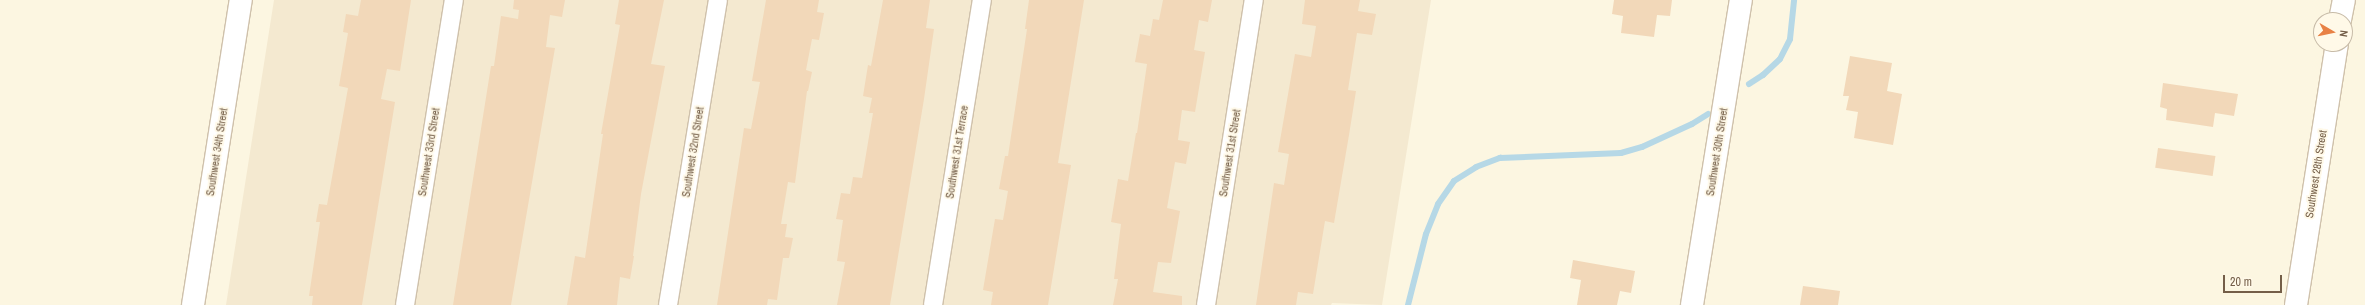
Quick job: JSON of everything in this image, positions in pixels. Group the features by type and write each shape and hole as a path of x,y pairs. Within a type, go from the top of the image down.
{"street":[{"name":"Southwest 34th Street","path":"193,305 241,0"},
{"name":"Southwest 33rd Street","path":"405,305 454,0"},
{"name":"Southwest 32nd Street","path":"668,305 718,0"},
{"name":"Southwest 31st Terrace","path":"933,305 982,0"},
{"name":"Southwest 31st Street","path":"1206,305 1254,0"},
{"name":"Southwest 30th Street","path":"1692,305 1741,0"},
{"path":"2342,12 2344,0"},
{"name":"Southwest 28th Street","path":"2296,305 2336,52"}],"shaded area":[{"path":"274,0 1431,0 1382,305 1332,303 1331,305 226,305"}],"building":[{"path":"361,0 411,0 400,71 387,69 381,99 395,102 362,305 312,305 313,296 309,296 320,222 316,222 319,204 327,205 348,88 339,86 348,33 343,32 346,14 358,16"},
{"path":"514,0 565,0 562,17 550,15 546,47 555,48 511,305 453,305 491,66 494,66 501,16 518,19 519,10 513,9"},
{"path":"619,0 664,0 651,64 665,66 641,194 634,256 630,279 620,277 617,305 567,305 575,256 585,258 603,134 601,134 620,25 615,24"},
{"path":"766,0 819,0 817,12 824,13 819,40 812,39 806,70 812,72 807,91 795,183 788,182 781,224 787,224 785,237 793,238 789,258 783,258 777,300 768,299 767,305 717,305 744,128 751,129 760,82 752,81"},
{"path":"883,0 930,0 926,28 934,29 924,99 890,305 837,305 845,262 837,261 843,220 836,219 841,193 850,194 853,177 862,178 873,113 869,113 872,98 863,96 868,65 871,66"},
{"path":"1029,0 1084,0 1058,163 1071,165 1048,305 991,305 993,292 983,290 995,219 1003,220 1008,191 999,189 1005,156 1008,156 1027,29 1025,29"},
{"path":"1163,0 1212,0 1208,22 1199,20 1194,50 1205,52 1195,112 1182,110 1178,140 1190,142 1186,164 1175,162 1167,208 1180,211 1171,263 1158,262 1153,292 1182,296 1182,305 1113,305 1118,279 1114,279 1121,224 1111,222 1118,179 1128,181 1147,64 1135,62 1140,34 1150,36 1153,19 1159,20"},
{"path":"1305,0 1360,0 1358,11 1376,14 1372,35 1357,33 1348,90 1356,91 1349,135 1334,223 1325,221 1313,294 1298,292 1296,305 1256,305 1274,183 1284,185 1289,154 1278,152 1295,54 1311,57 1316,26 1302,24"},
{"path":"1614,0 1672,0 1670,16 1657,15 1654,37 1621,33 1623,16 1612,14"},
{"path":"1850,56 1892,63 1887,91 1902,94 1893,145 1854,138 1858,112 1846,110 1849,96 1843,96"},
{"path":"2163,83 2238,94 2234,116 2215,113 2213,127 2166,120 2167,109 2160,107"},
{"path":"2158,148 2215,156 2213,176 2155,168"},
{"path":"1573,260 1635,271 1631,293 1620,291 1617,305 1577,305 1581,280 1570,278"},
{"path":"1803,286 1840,291 1838,305 1800,305"}],"waterway":[{"path":"1749,84 1763,75 1780,59 1790,39 1794,0"},
{"path":"1408,305 1426,234 1438,204 1454,181 1476,167 1500,158 1621,153 1642,147 1692,124 1708,114"}]}
